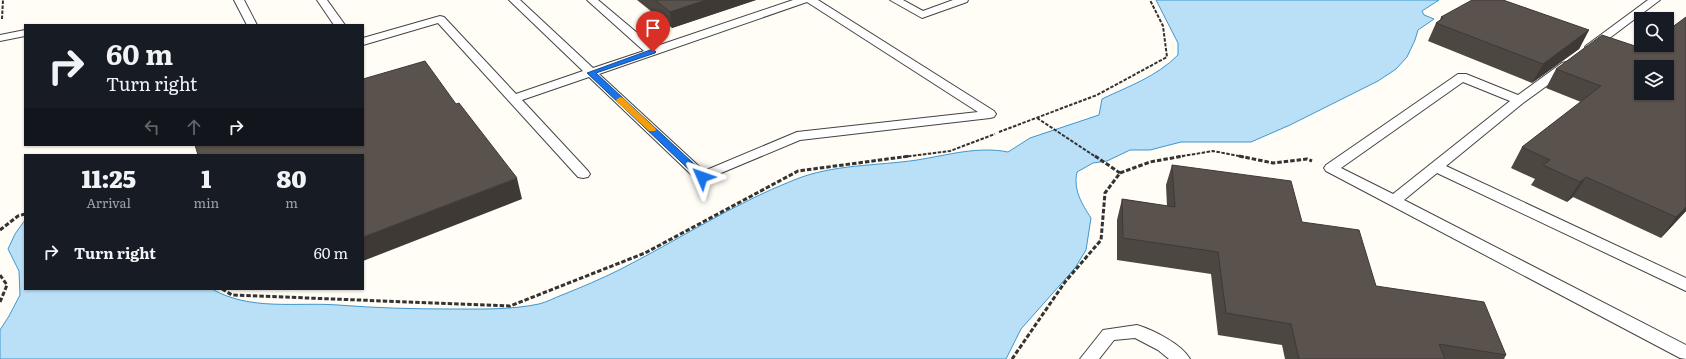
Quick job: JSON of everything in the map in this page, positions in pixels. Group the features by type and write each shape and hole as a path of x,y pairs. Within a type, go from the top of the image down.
{"lane":[{"path":"239,0 251,24"},
{"path":"322,0 339,24"},
{"path":"514,0 702,177 797,136 990,114 811,0"},
{"path":"592,0 653,52"},
{"path":"514,99 803,0"},
{"path":"895,0 922,15 963,0"},
{"path":"1394,201 1519,100 1655,0"},
{"path":"364,42 440,19 583,174"},
{"path":"0,38 24,33"},
{"path":"1519,100 1462,77 1331,168 1686,353"},
{"path":"1436,167 1686,285"},
{"path":"1089,359 1110,334 1137,331 1164,345 1181,359"}],"path":[{"path":"224,290 232,295 510,306 645,253 798,171 950,151 1097,95 1167,57 1163,26 1150,0"},
{"path":"1037,118 1120,173"},
{"path":"1012,359 1066,282 1101,240 1105,193 1120,173 1150,162 1213,151 1273,163 1307,159 1331,168"},
{"path":"0,230 18,216 24,214"},
{"path":"0,274 6,285 0,302"}],"water":[{"path":"1156,0 1439,0 1422,11 1424,15 1434,19 1418,30 1407,57 1396,69 1378,81 1290,125 1251,142 1181,142 1150,150 1130,150 1107,161 1093,163 1077,172 1077,191 1091,218 1086,250 1075,268 1021,329 1006,359 0,359 0,330 20,295 19,271 8,249 15,234 24,221 24,290 214,290 227,296 257,303 322,304 394,308 495,309 539,304 584,286 641,259 749,200 794,180 824,171 855,166 902,162 974,151 997,150 1008,152 1030,138 1099,115 1102,99 1151,75 1170,63 1178,55 1178,43"}],"building":[{"path":"655,0 706,0 670,12"},
{"path":"1472,0 1503,0 1589,30 1543,64 1436,23 1443,18 1441,17"},
{"path":"1686,17 1686,207 1676,217 1586,177 1580,182 1543,165 1550,160 1522,147 1601,86 1556,69 1602,35 1634,46 1634,52 1674,52 1674,26"},
{"path":"425,61 456,104 459,103 517,178 364,237 364,154 198,154 195,146 364,146 364,79"},
{"path":"1172,165 1291,181 1302,222 1359,230 1376,286 1484,302 1506,355 1439,344 1445,359 1299,359 1291,324 1226,313 1218,252 1123,238 1122,199 1175,207"}],"slow traffic":[{"path":"620,100 652,130"}],"route":[{"path":"653,52 591,73 702,177"}]}
